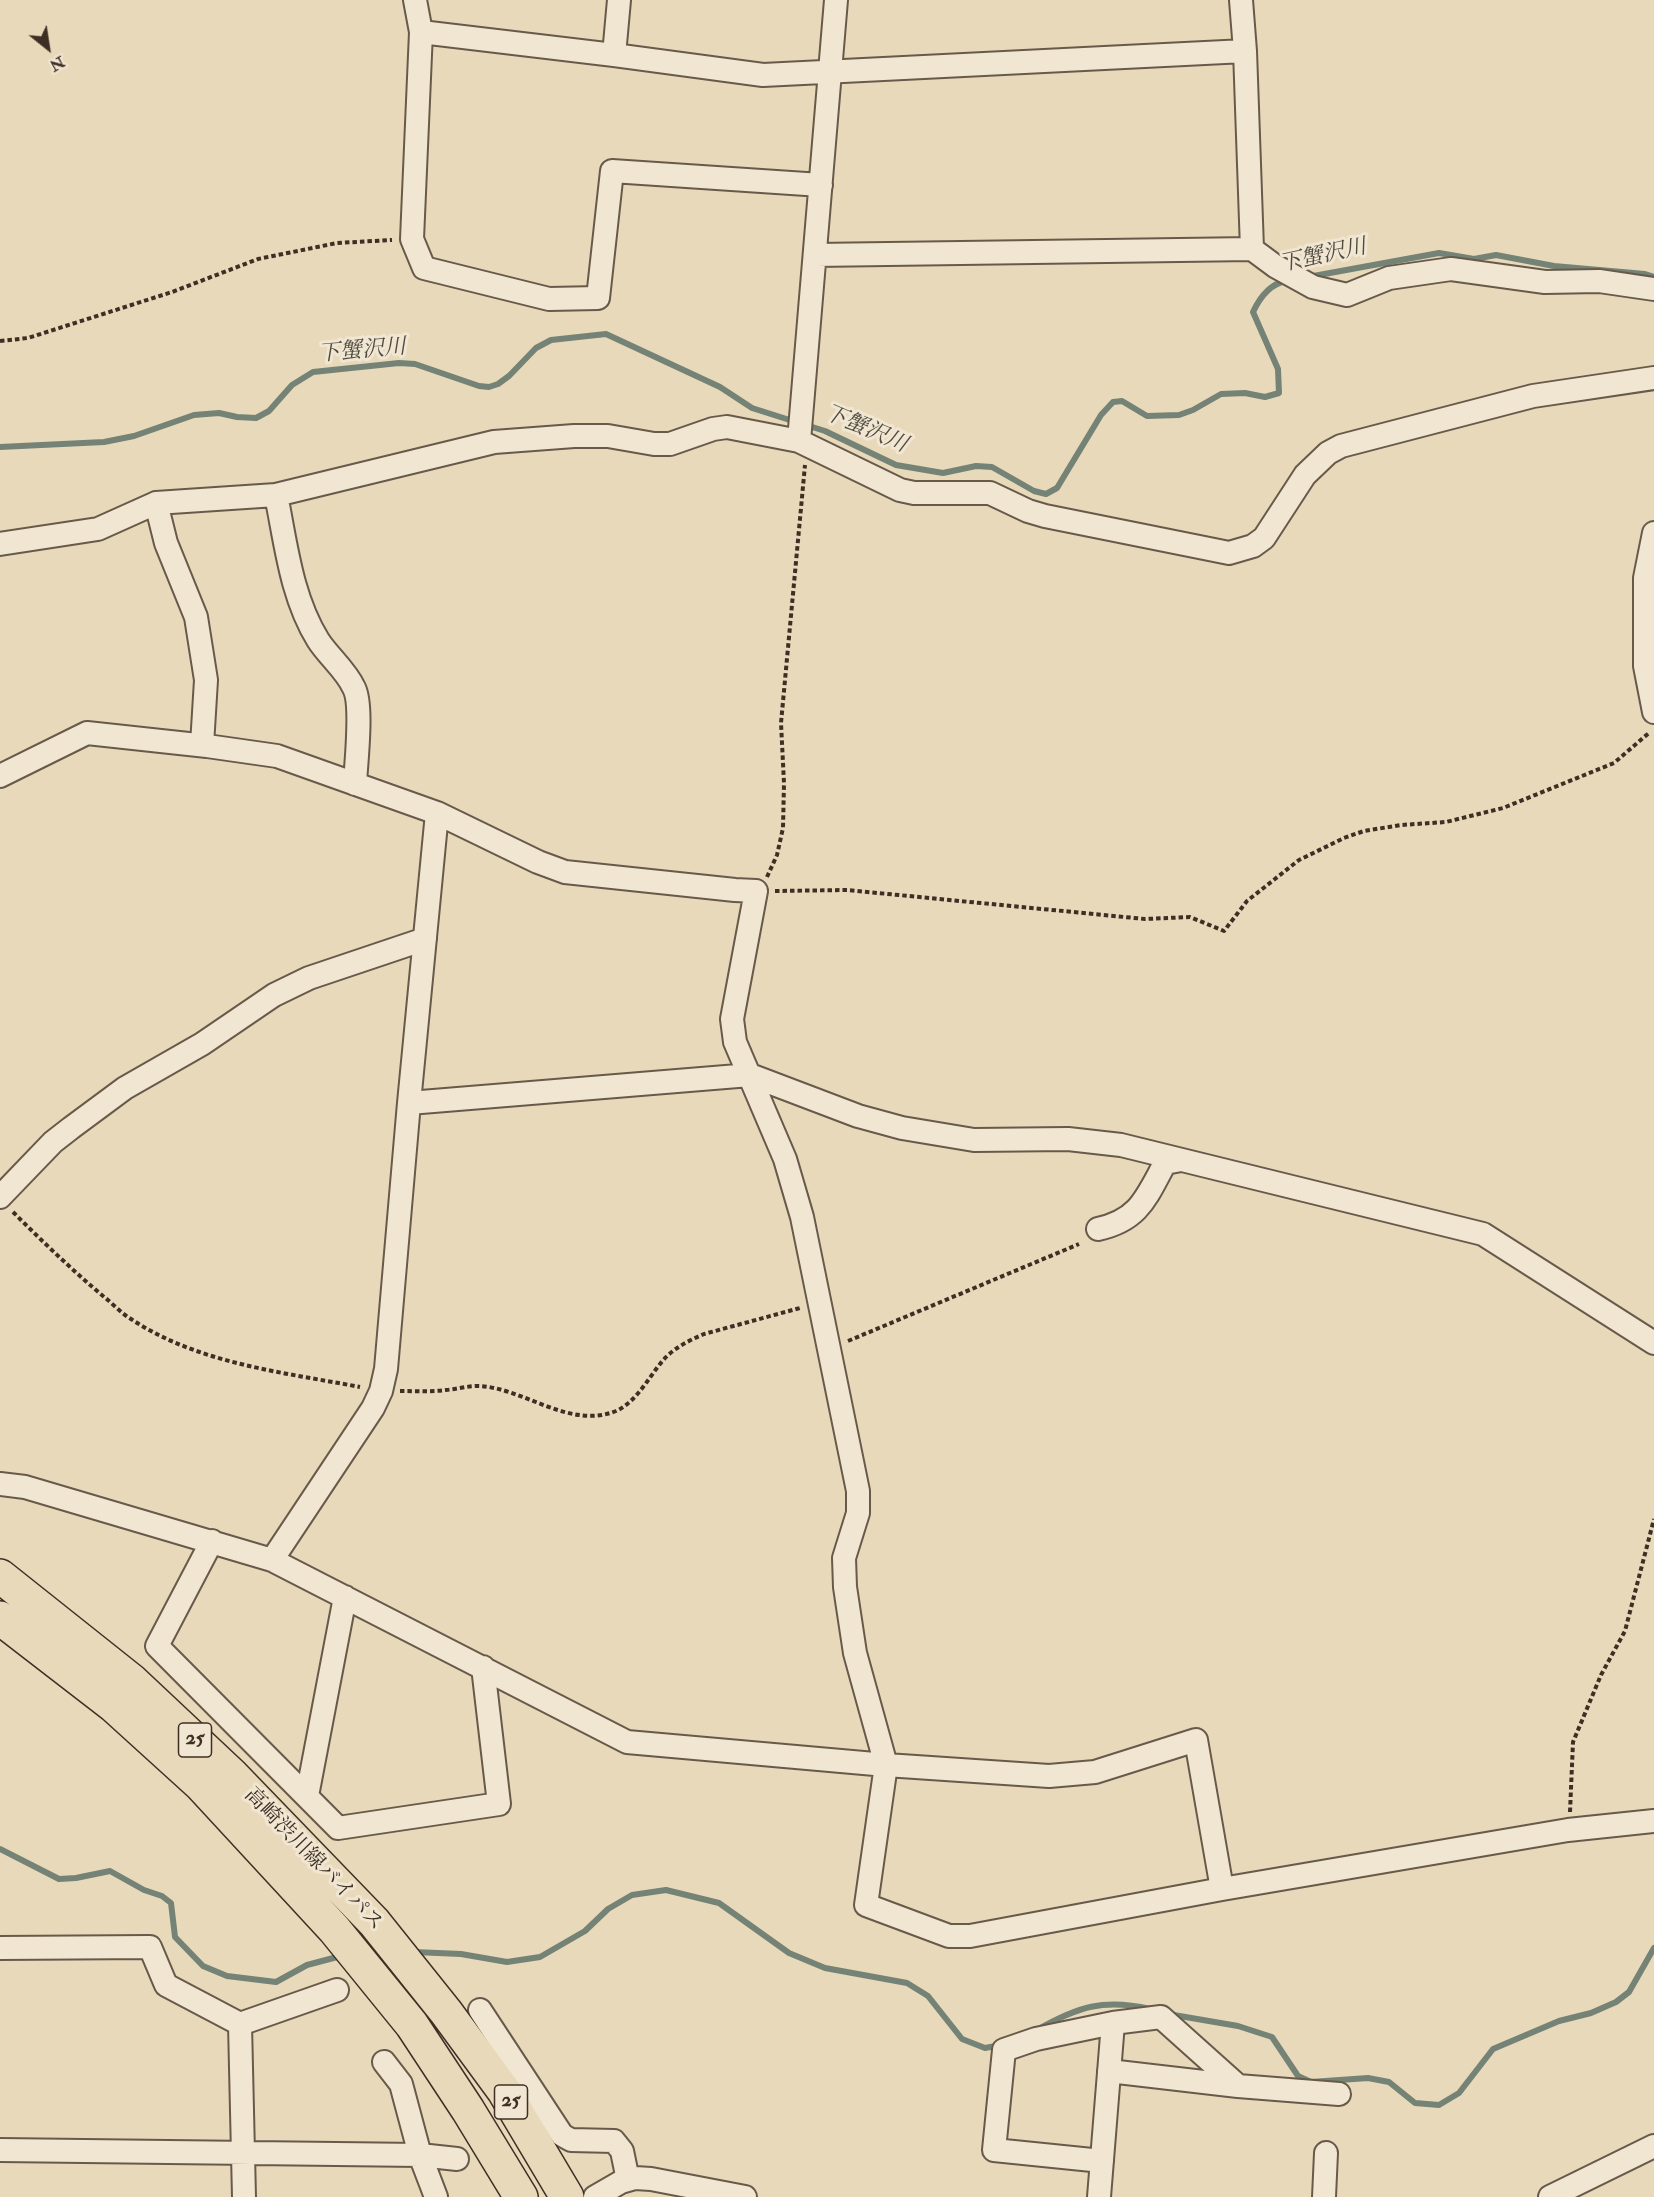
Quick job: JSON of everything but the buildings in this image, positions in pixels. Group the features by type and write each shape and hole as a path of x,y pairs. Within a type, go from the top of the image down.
{"main road":[{"name":"高崎渋川線バイパス","path":"0,1576 132,1681 231,1774 374,1922 446,2012 504,2091 567,2197"},
{"name":"高崎渋川線バイパス","path":"0,1618 114,1706 201,1785 334,1929 412,2025 468,2109 521,2197"}],"street":[{"path":"415,0 421,32 412,239 424,268 549,299 598,298 612,171 821,185"},
{"path":"614,55 619,0"},
{"path":"803,442 815,255 836,0"},
{"path":"1241,0 1252,249"},
{"path":"421,32 763,75 1245,51"},
{"path":"815,255 1252,249 1275,266 1313,287 1347,295 1389,278 1451,269 1545,282 1599,281 1654,289"},
{"path":"0,544 98,529 156,503 276,495 494,442 608,436 654,444 670,444 713,429 727,427 803,442 900,490 914,493 990,493 1028,511 1045,516 1229,553 1242,551 1264,537 1305,475 1328,453 1341,446 1533,396 1654,378"},
{"path":"276,495 295,589 304,614 318,641 355,688 358,711 355,784"},
{"path":"156,503 166,543 196,617 206,680 202,745"},
{"path":"1654,533 1645,578 1645,666 1654,712"},
{"path":"0,776 87,733 202,745 277,756 437,813 538,862 565,872 756,891 732,1019 735,1042 788,1169 802,1217 858,1491 858,1513 844,1558 845,1587 855,1653 886,1765 866,1905 949,1936 970,1936 1222,1889 1568,1830 1654,1821"},
{"path":"272,1560 373,1408 381,1391 386,1368 437,813"},
{"path":"1,1194 53,1142 125,1088 202,1044 274,995 309,978 425,939"},
{"path":"409,1103 750,1075 858,1116 902,1128 974,1140 1068,1139 1121,1144 1483,1234 1654,1343"},
{"path":"1098,1228 1120,1223 1136,1211 1165,1163 1181,1160"},
{"path":"0,1484 25,1487 272,1560 627,1742 886,1765 1049,1776 1095,1772 1196,1740 1222,1889"},
{"path":"212,1541 157,1646 338,1828 499,1804 483,1667"},
{"path":"307,1796 345,1597"},
{"path":"0,1948 150,1947 166,1985 240,2024 337,1990"},
{"path":"480,2010 562,2135 571,2140 614,2141 622,2151 628,2180"},
{"path":"1102,2161 994,2150 1004,2050 1036,2039 1113,2023 1161,2017 1239,2086"},
{"path":"1099,2197 1113,2023"},
{"path":"240,2024 244,2197"},
{"path":"384,2062 401,2084 420,2155 436,2197"},
{"path":"1109,2070 1239,2086 1339,2094"},
{"path":"1550,2197 1654,2146"},
{"path":"0,2150 243,2151 420,2155 457,2159"},
{"path":"1324,2197 1326,2153"},
{"path":"595,2197 628,2180 651,2179 745,2197"}],"path":[{"path":"0,341 28,338 172,292 258,259 337,243 412,239"},
{"path":"756,891 765,882 777,855 783,828 784,783 781,723 803,442"},
{"path":"756,891 847,890 1145,919 1190,917 1224,931 1247,901 1299,860 1344,838 1364,831 1401,825 1446,822 1503,808 1614,763 1654,728"},
{"path":"828,1350 1079,1244"},
{"path":"1568,1830 1573,1781 1573,1742 1601,1675 1625,1631 1654,1519"}],"waterway":[{"name":"下蟹沢川","path":"1308,277 1439,253 1474,259 1496,255 1554,266 1645,274 1654,277"},
{"name":"下蟹沢川","path":"806,425 825,431 896,465 943,473 976,466 992,467 1034,491 1046,494 1057,488 1101,415 1113,402 1122,401 1147,416 1179,415 1221,394 1245,393 1265,397 1279,393 1278,369 1253,312 1266,292 1286,281"},
{"name":"下蟹沢川","path":"0,447 104,442 134,436 194,415 219,413 256,418 269,411 292,385 313,372 399,363 415,364 479,386 489,387 509,376 536,348 551,340 606,334 720,387 752,408 796,422"},
{"path":"0,1849 59,1879 110,1871 144,1890 162,1896 171,1903 175,1937 203,1966 227,1976 276,1982 307,1965 341,1956"},
{"path":"414,1952 461,1954 507,1962 540,1957 585,1931 608,1909 632,1895 666,1890 719,1903 789,1953 825,1968 907,1983 928,1996 962,2039 985,2048 1001,2045"},
{"path":"1168,2014 1238,2026 1272,2037 1298,2076 1311,2082 1368,2078 1389,2082 1415,2103 1439,2105 1459,2093 1493,2049 1559,2021 1591,2013 1616,2002 1629,1992 1654,1948"},
{"path":"1037,2030 1065,2015 1091,2007 1119,2004 1150,2009"}]}
